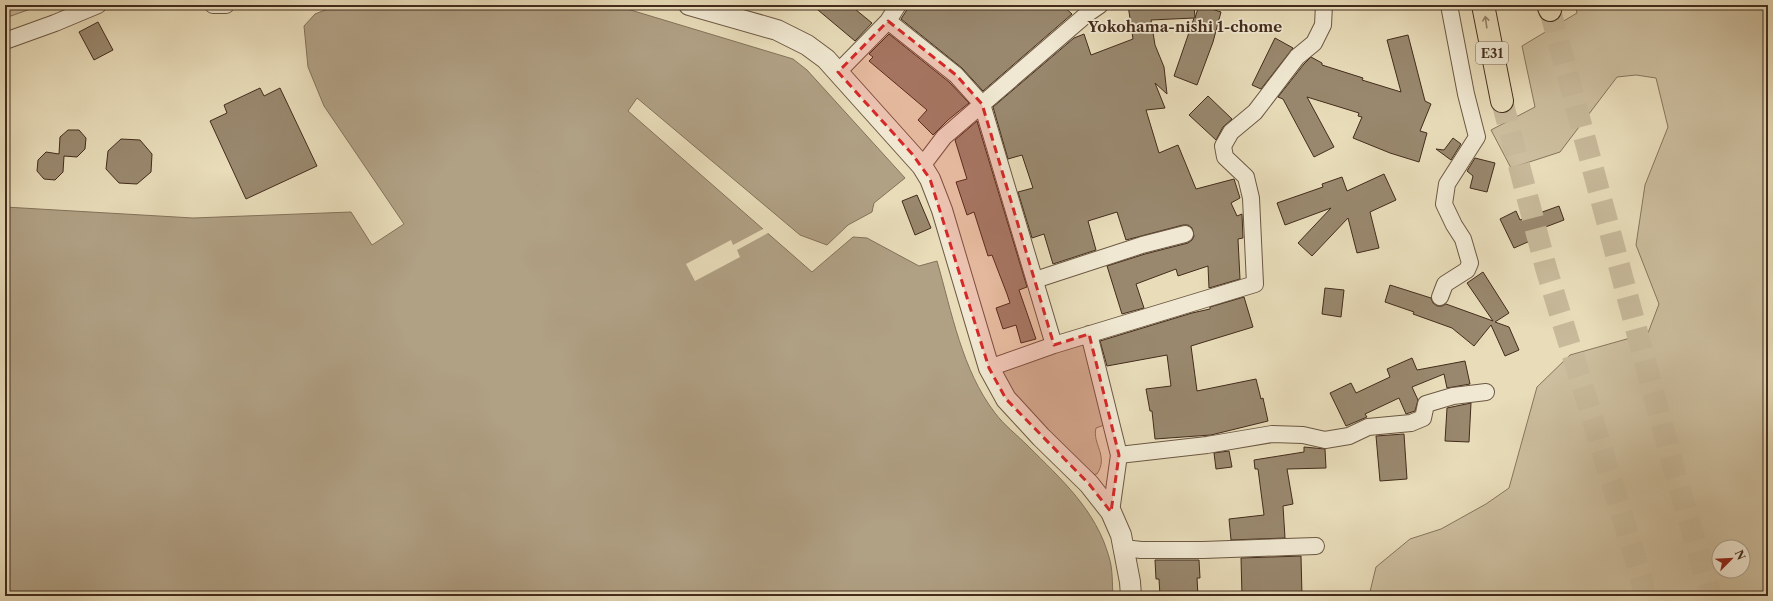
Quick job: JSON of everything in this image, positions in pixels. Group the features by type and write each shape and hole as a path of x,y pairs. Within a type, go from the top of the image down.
{"highway":[{"name":"E31","path":"1483,5 1502,101"}],"street":[{"path":"5,41 55,23 98,5"},
{"path":"213,5 226,5"},
{"path":"689,5 777,30 807,45 826,59 922,166 930,179 942,210 988,368 1006,399 1041,437 1089,484 1111,512 1121,536 1124,548 1131,596"},
{"path":"838,72 888,21 898,5"},
{"path":"922,166 944,137 1087,14 1100,5"},
{"path":"988,368 1054,345 1255,284 1251,198 1246,177 1225,157 1223,146 1231,132 1255,112 1297,57 1314,43 1323,25 1324,5"},
{"path":"1440,297 1445,284 1467,270 1470,263 1463,239 1454,225 1444,204 1447,184 1477,137 1466,94 1450,5"},
{"path":"888,21 956,75 982,104 1054,345"},
{"path":"1035,280 1142,245 1185,234"},
{"path":"1089,334 1119,454 1111,512"},
{"path":"1119,454 1207,445 1272,434 1303,435 1325,440 1349,436 1368,427 1411,423 1423,418 1426,404 1453,396 1486,392"},
{"path":"1124,548 1141,550 1196,550 1316,546"}],"highlighted area":[{"path":"888,21 956,75 982,104 1054,345 1089,334 1119,455 1111,512 1089,484 1006,399 989,368 930,179 913,155 838,72"}],"shaded area":[{"path":"5,5 42,5 5,18"},
{"path":"338,5 614,5 793,59 807,70 905,178 874,203 872,212 848,225 827,245 800,235 637,98 628,111 812,272 853,237 867,238 919,266 937,261 959,340 974,378 995,413 1006,426 1065,483 1096,524 1109,557 1112,571 1113,596 5,596 5,207 193,218 351,212 372,245 404,224 324,106 308,67 304,26 315,14"},
{"path":"1575,5 1768,5 1768,596 1369,596 1376,567 1410,539 1441,529 1486,504 1509,488 1537,387 1570,355 1648,333 1659,304 1636,245 1645,185 1668,127 1656,78 1636,75 1617,77 1560,152 1511,168 1491,130 1535,107 1522,46 1577,13"},
{"path":"1084,339 1107,424 1096,428 1095,434 1101,461 1097,474 1091,475 1045,436 996,368"}],"pier":[{"path":"765,228 770,232 737,250 740,257 695,281 686,264 731,240 733,245"}],"building":[{"path":"812,5 850,5 872,23 855,41"},
{"path":"910,5 1062,5 1072,14 983,91 962,68 901,19"},
{"path":"1128,5 1194,5 1195,18 1199,5 1221,12 1213,42 1197,85 1174,76 1194,18 1151,20 1155,45 1164,67 1167,94 1155,83 1165,108 1146,110 1159,153 1178,145 1196,189 1234,179 1240,198 1231,203 1237,216 1242,214 1243,238 1238,239 1240,279 1209,288 1208,266 1178,276 1176,269 1136,284 1144,308 1122,314 1107,266 1188,243 1194,236 1192,228 1188,225 1183,225 1126,240 1117,212 1088,221 1096,250 1053,264 1044,234 1032,238 1018,192 1033,188 1022,155 1008,159 993,107 1074,38 1084,34 1091,55 1133,39"},
{"path":"98,22 113,50 94,60 79,32"},
{"path":"889,34 949,82 969,103 948,120 933,135 918,120 927,110 869,61 873,57 869,54"},
{"path":"1408,35 1425,101 1431,104 1420,131 1427,133 1419,162 1390,153 1353,138 1362,117 1358,116 1359,113 1307,97 1334,147 1314,157 1283,99 1278,97 1311,57 1322,63 1322,65 1363,78 1362,80 1401,92 1387,40"},
{"path":"1275,38 1293,48 1261,89 1252,85"},
{"path":"260,88 264,96 280,88 317,166 246,199 210,121 227,113 224,105"},
{"path":"1208,96 1232,119 1223,127 1216,140 1189,115"},
{"path":"977,121 1027,287 1019,290 1036,339 1021,343 1016,325 1003,329 996,308 1010,303 992,255 988,256 974,212 967,215 956,182 967,179 955,140"},
{"path":"68,130 79,130 86,138 85,149 77,157 64,156 63,172 55,180 44,179 37,171 38,160 46,152 59,154 60,137"},
{"path":"1453,138 1461,144 1451,160 1436,149 1444,150"},
{"path":"121,139 140,140 152,154 151,172 137,184 119,183 106,169 108,151"},
{"path":"1475,158 1495,163 1487,192 1470,188 1473,176 1467,171"},
{"path":"1384,174 1396,200 1370,212 1379,248 1357,253 1348,218 1312,256 1298,243 1331,208 1285,225 1277,203 1323,187 1322,184 1342,177 1347,191"},
{"path":"917,195 931,228 915,235 902,201"},
{"path":"1559,206 1564,220 1527,234 1530,241 1514,248 1500,219 1516,211 1520,220"},
{"path":"1483,272 1509,313 1495,322 1509,327 1519,350 1505,356 1491,325 1474,346 1452,328 1385,302 1390,285 1431,298 1433,303 1437,306 1446,304 1493,321 1467,283"},
{"path":"1325,288 1344,290 1341,317 1322,314"},
{"path":"1244,297 1253,327 1191,346 1197,391 1256,379 1261,399 1263,398 1268,421 1211,435 1155,439 1152,411 1150,411 1146,389 1171,386 1167,355 1107,366 1100,341 1210,309 1210,307"},
{"path":"1412,358 1417,370 1465,361 1470,384 1447,388 1444,374 1412,387 1418,400 1415,411 1406,414 1399,398 1365,414 1367,417 1346,426 1330,393 1351,383 1356,393 1390,377 1387,369"},
{"path":"1471,403 1469,442 1445,441 1447,408"},
{"path":"1404,434 1407,479 1380,481 1376,436"},
{"path":"1304,447 1325,449 1326,468 1287,469 1293,504 1283,506 1285,538 1231,540 1229,519 1264,515 1258,469 1255,469 1254,460 1304,452"},
{"path":"1229,451 1232,467 1216,469 1214,453"},
{"path":"1301,556 1302,596 1242,596 1241,558"},
{"path":"1155,560 1199,560 1200,578 1197,578 1198,596 1160,596 1159,579 1156,579"}],"tunnel":[{"path":"1550,10 1674,469 1711,596"},
{"path":"1502,101 1546,268 1641,577 1645,596"}],"district":[{"name":"Yokohama-nishi 1-chome","path":"1185,26"}]}
